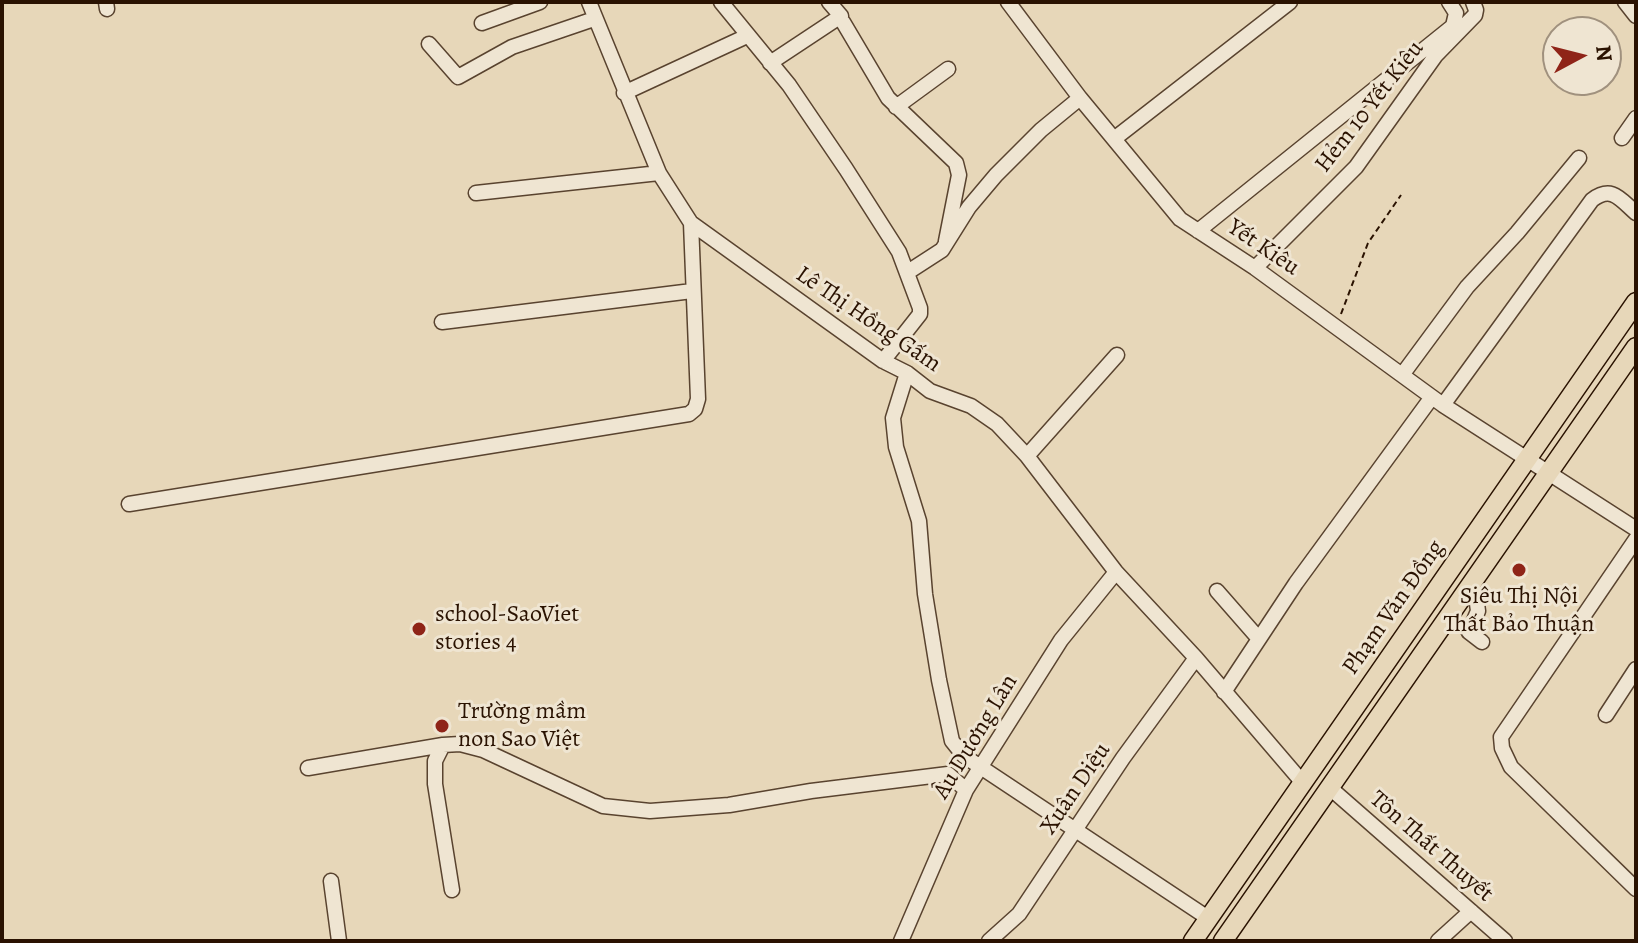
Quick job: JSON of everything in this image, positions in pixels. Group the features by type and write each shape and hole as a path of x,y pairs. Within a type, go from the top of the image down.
{"main road":[{"name":"Phạm Văn Đồng","path":"1193,941 1636,302"},
{"name":"Phạm Văn Đồng","path":"1223,941 1636,347"}],"street":[{"path":"482,23 540,2"},
{"name":"Lê Thị Hồng Gấm","path":"589,2 659,173 691,223 883,361 907,373 930,391 971,406 997,424 1027,456 1116,572 1196,658 1303,783"},
{"path":"721,2 789,85 899,252 920,314 883,361"},
{"path":"770,63 841,16 829,2"},
{"name":"Yết Kiêu","path":"1008,2 1080,98 1180,219 1255,268 1437,401 1636,529"},
{"path":"1114,139 1290,2"},
{"path":"1449,2 1456,13 1453,26"},
{"path":"1625,2 1636,16"},
{"path":"1198,231 1453,26 1474,4"},
{"name":"Hẻm 10 Yết Kiêu","path":"1255,268 1366,156 1436,55 1475,15 1474,4"},
{"path":"429,44 458,77 512,47 594,19"},
{"path":"843,22 863,53 876,82 896,107 958,168 948,241 938,254 908,272"},
{"path":"624,93 747,36"},
{"path":"896,107 948,69"},
{"path":"946,241 996,175 1041,130 1080,98"},
{"path":"1622,138 1636,118"},
{"path":"1402,375 1467,287 1579,158"},
{"path":"476,193 659,173"},
{"path":"1224,692 1296,583 1592,200 1602,192 1612,193 1636,213"},
{"path":"129,504 689,414 695,409 698,399 691,223"},
{"path":"442,322 692,291"},
{"path":"1027,456 1117,355"},
{"path":"907,373 893,418 896,447 919,521 925,594 952,741 964,756 1208,918"},
{"path":"1636,539 1630,562 1504,730 1502,748 1511,767 1636,889"},
{"name":"Âu Dương Lân","path":"901,941 966,790 1061,640 1116,572"},
{"path":"1217,591 1259,639"},
{"path":"1465,592 1476,596 1479,606 1469,632 1482,642"},
{"name":"Xuân Diệu","path":"989,941 1019,914 1196,658"},
{"path":"1606,715 1636,669"},
{"path":"308,768 460,744 483,750 603,806 650,811 729,805 948,774 966,790"},
{"path":"443,745 435,761 435,784 452,890"},
{"name":"Tôn Thất Thuyết","path":"1329,787 1505,941"},
{"path":"331,881 339,941"},
{"path":"1438,941 1471,911"}],"path":[{"path":"1337,327 1368,243 1401,195"}],"place":[{"name":"Siêu Thị Nội Thất Bảo Thuận","path":"1519,570"},
{"name":"school-SaoViet stories 4","path":"419,629"},
{"name":"Trường mầm non Sao Việt","path":"442,726"}]}
